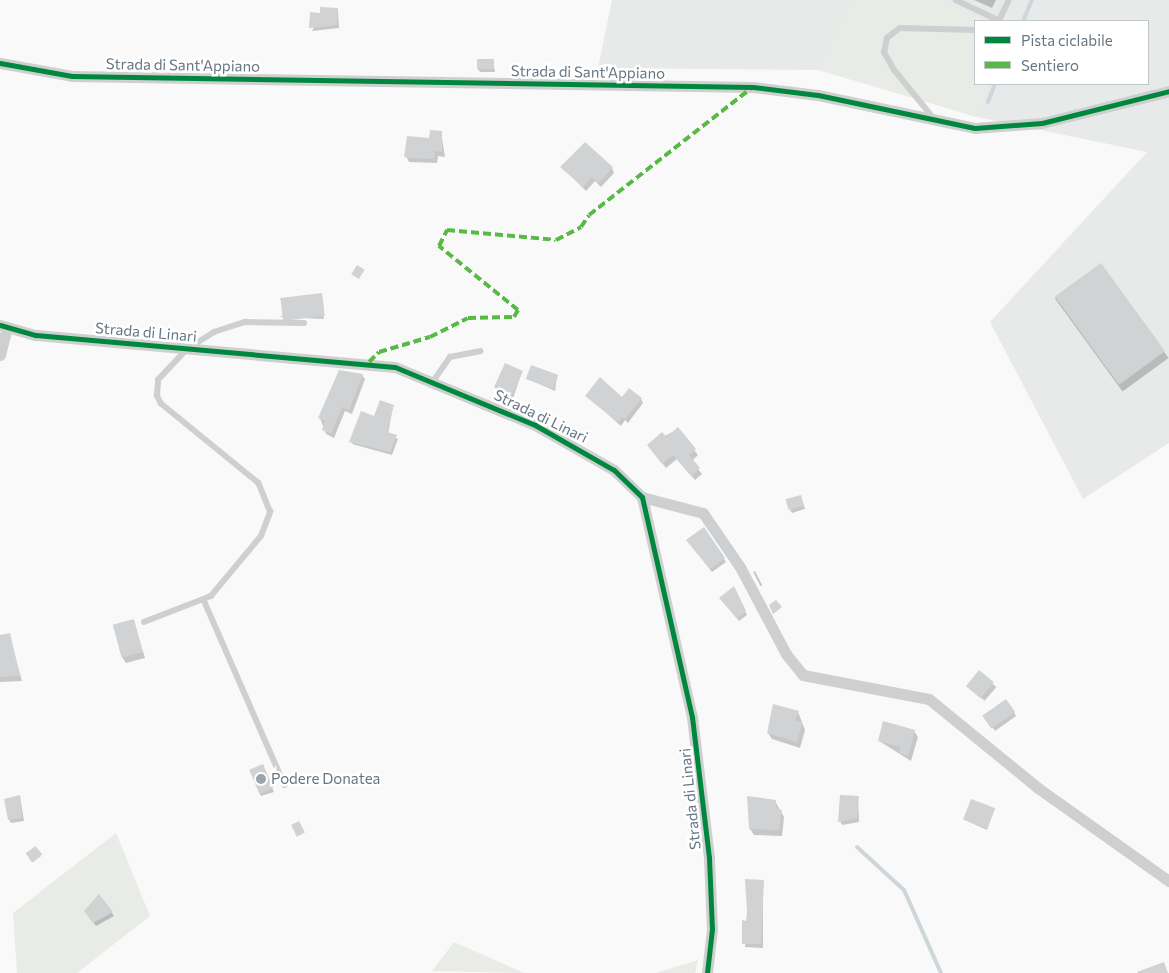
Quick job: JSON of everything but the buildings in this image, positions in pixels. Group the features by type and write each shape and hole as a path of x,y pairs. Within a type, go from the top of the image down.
{"street":[{"name":"Strada di Sant'Appiano","path":"0,63 72,76 753,87 818,95 934,120 1005,129 1169,91"},
{"name":"Strada di Linari","path":"4,326 36,335 369,362 434,380 588,453 642,496 665,585 701,773 712,929 708,973"},
{"path":"0,355 4,326"},
{"path":"642,496 704,513 740,566 786,654 803,675 929,699 1038,788 1169,880"}],"lane":[{"path":"956,0 998,20"},
{"path":"1000,20 1010,0"},
{"path":"934,120 894,70 884,53 887,38 900,28 974,30"},
{"path":"144,622 204,600 261,536 270,512 258,483 156,396 158,380 187,348 214,332 245,322 304,323"},
{"path":"434,380 450,357 480,352"},
{"path":"204,600 285,785"}],"shaded area":[{"path":"612,0 1169,0 1169,443 1083,499 990,322 1147,152 977,117 819,70 598,68"},
{"path":"851,0 939,0 987,20 974,20 974,85 991,85 977,117 819,70"},
{"path":"116,833 150,916 77,973 17,973 13,913"},
{"path":"454,942 524,973 432,971"},
{"path":"698,960 695,973 656,973"}],"waterway":[{"path":"1023,20 1032,0"},
{"path":"988,102 995,85"},
{"path":"857,847 904,890 941,973"}],"marked path":[{"path":"369,362 379,352 430,337 468,318 514,317 518,310 439,246 447,230 556,240 581,227 589,215 753,87"}],"cycle path":[{"path":"0,63 72,76 753,87 818,95 975,128 1042,123 1169,91"},
{"path":"0,325 36,335 395,367 535,425 614,470 642,497 692,717 709,858 712,929 707,973"}],"place":[{"name":"Podere Donatea","path":"261,779"}]}
